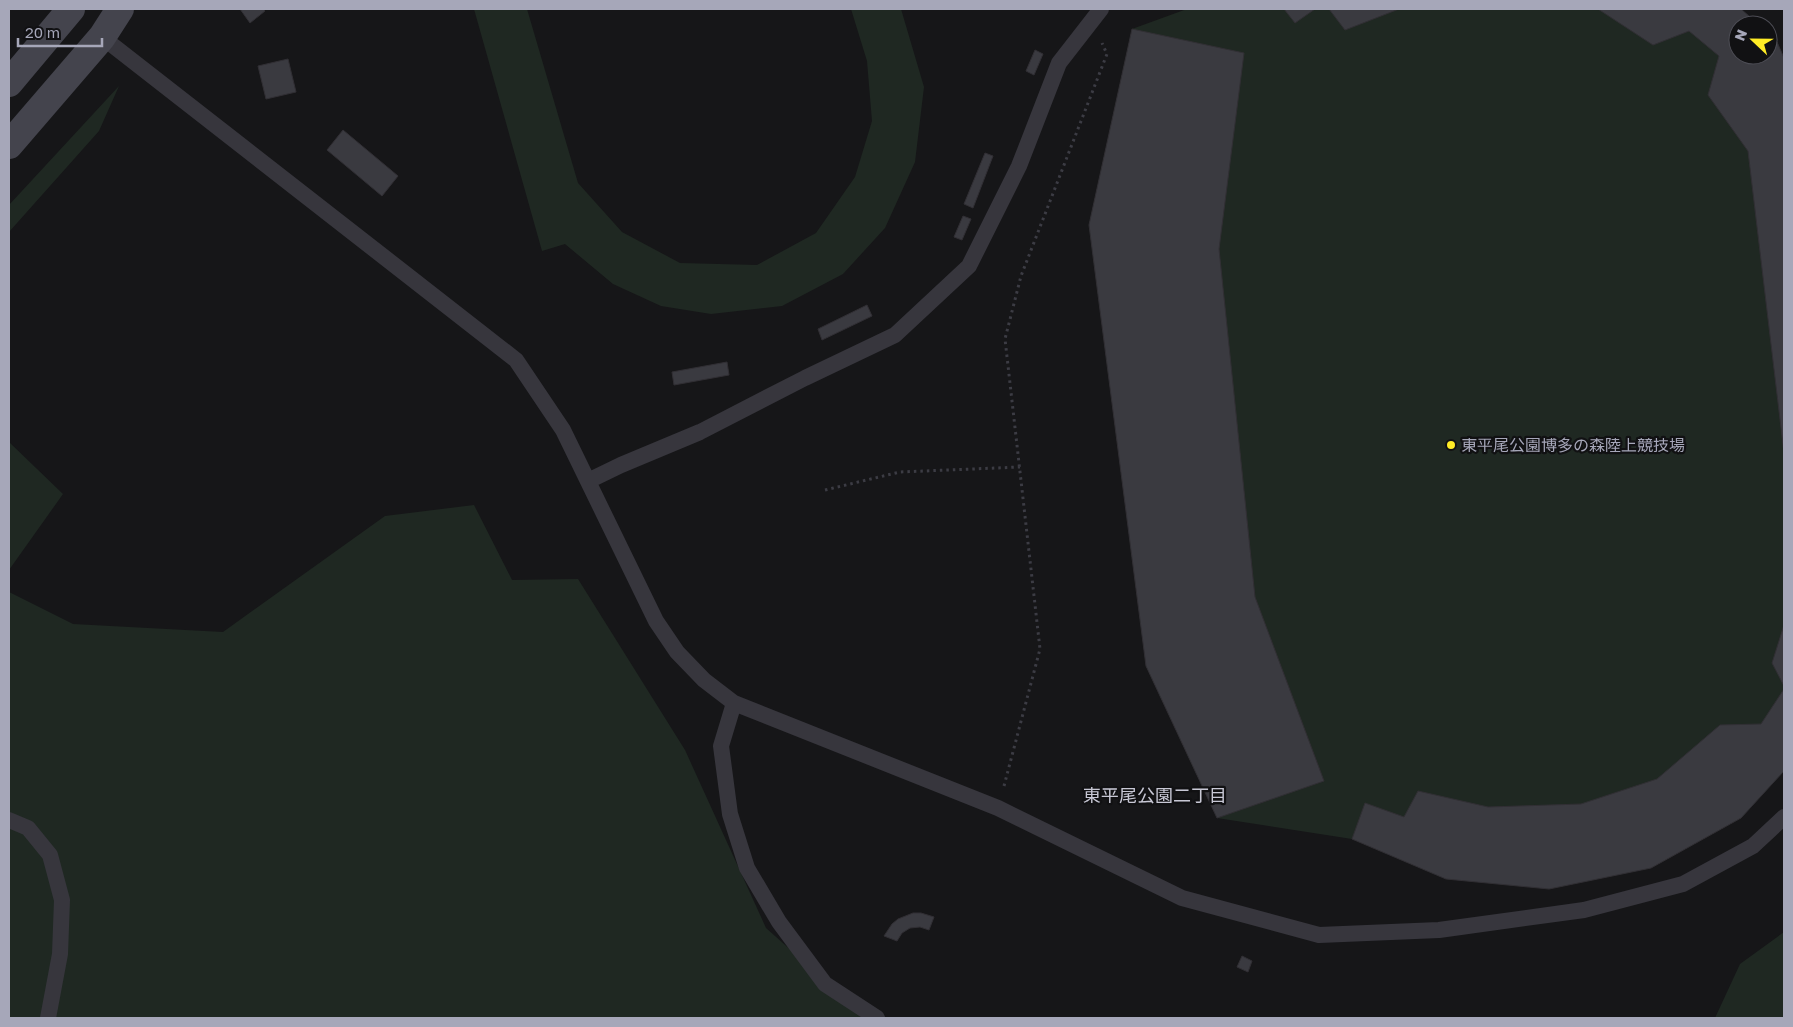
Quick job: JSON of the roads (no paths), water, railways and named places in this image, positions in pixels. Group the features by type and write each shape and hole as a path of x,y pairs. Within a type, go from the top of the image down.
{"street":[{"path":"9,145 102,37 120,9"},
{"path":"9,83 70,10 102,37"}],"lane":[{"path":"588,481 700,432 805,378 895,335 969,266 1019,166 1059,63 1097,15"},
{"path":"102,37 516,360 563,430 656,621 677,652 704,680 734,703 998,808 1182,898 1319,935 1439,930 1584,910 1683,884 1754,846 1784,817"},
{"path":"734,703 721,746 730,814 747,868 778,922 826,984 876,1018"},
{"path":"9,820 28,828 50,855 62,900 60,954 48,1018"}],"place":[{"name":"東平尾公園博多の森陸上競技場","path":"1451,445"}],"district":[{"name":"東平尾公園二丁目","path":"1155,795"}]}
